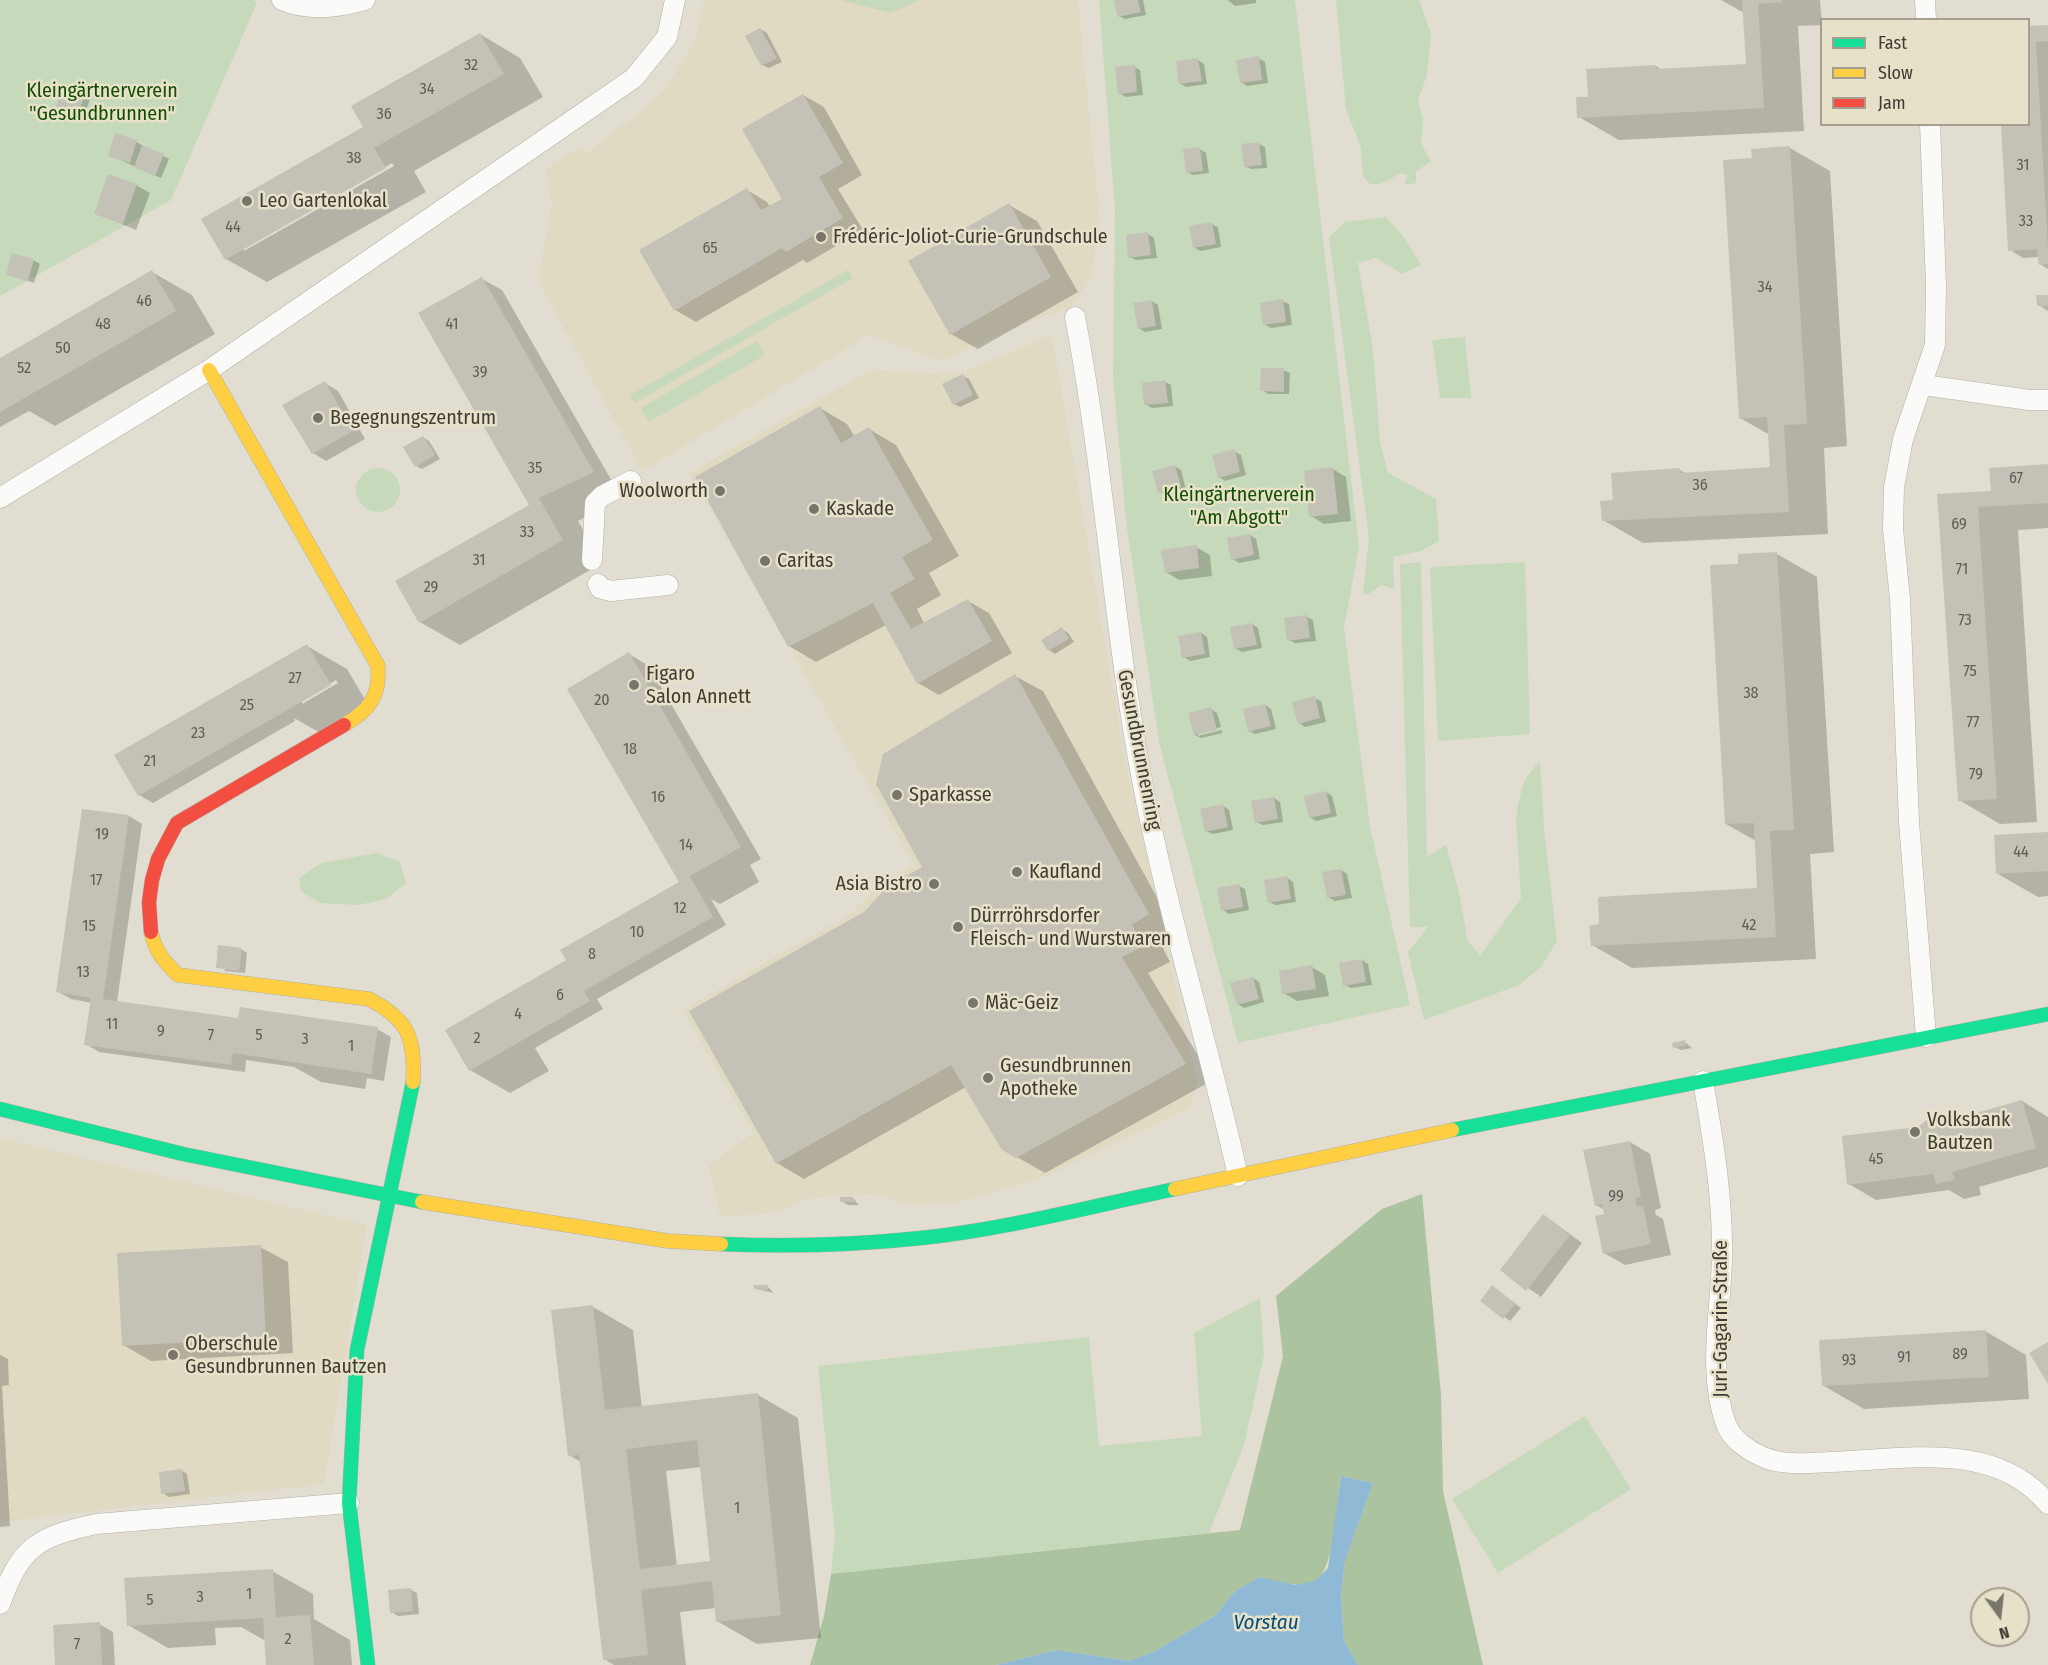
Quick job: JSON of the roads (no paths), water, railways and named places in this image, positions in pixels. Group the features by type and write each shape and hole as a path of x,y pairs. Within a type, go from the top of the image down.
{"street":[{"path":"282,0 316,7 344,6 364,0"},
{"path":"0,498 209,370 634,78 667,37 675,0"},
{"path":"1925,0 1926,18"},
{"path":"1926,1037 1909,822 1900,599 1893,529 1894,487 1903,439 1935,345 1936,286 1930,126"},
{"name":"Gesundbrunnenring","path":"1075,317 1097,464 1121,656 1141,776 1238,1176"},
{"path":"209,370 378,666 380,684 368,709 177,823 168,835 158,860 149,906 150,923 158,956 167,968 178,975 369,999 391,1010 406,1025 414,1049 413,1084 357,1350 349,1503 368,1665"},
{"path":"1923,385 2029,400 2048,400"},
{"path":"631,481 602,496 595,503 595,572 600,588 611,591 668,585"},
{"path":"0,1109 183,1154 390,1197 668,1241 764,1246 922,1238 1008,1224 1703,1081 2048,1014"},
{"name":"Juri-Gagarin-Straße","path":"1703,1081 1720,1194 1722,1257 1719,1386 1727,1427 1739,1442 1764,1457 1797,1464 1946,1458 1979,1461 2022,1479 2048,1504"},
{"path":"0,1604 12,1574 23,1556 56,1533 96,1524 349,1503"}],"water":[{"name":"Vorstau","path":"1341,1476 1373,1483 1345,1561 1341,1594 1344,1641 1358,1665 996,1665 1057,1650 1129,1661 1155,1651 1216,1615 1234,1592 1259,1577 1295,1585 1315,1581 1328,1568"}],"place":[{"name":"Leo Gartenlokal","path":"247,201"},
{"name":"Frédéric-Joliot-Curie-Grundschule","path":"821,237"},
{"name":"Begegnungszentrum","path":"318,418"},
{"name":"Woolworth","path":"720,491"},
{"name":"Kaskade","path":"814,509"},
{"name":"Caritas","path":"765,561"},
{"name":"Figaro Salon Annett","path":"634,685"},
{"name":"Sparkasse","path":"897,795"},
{"name":"Kaufland","path":"1017,872"},
{"name":"Asia Bistro","path":"934,884"},
{"name":"Dürrröhrsdorfer Fleisch- und Wurstwaren","path":"958,927"},
{"name":"Mäc-Geiz","path":"973,1003"},
{"name":"Gesundbrunnen Apotheke","path":"988,1078"},
{"name":"Volksbank Bautzen","path":"1915,1132"},
{"name":"Oberschule Gesundbrunnen Bautzen","path":"173,1355"}],"park label":[{"name":"Kleingärtnerverein \"Gesundbrunnen\"","path":"102,102"},
{"name":"Kleingärtnerverein \"Am Abgott\"","path":"1239,506"}]}
